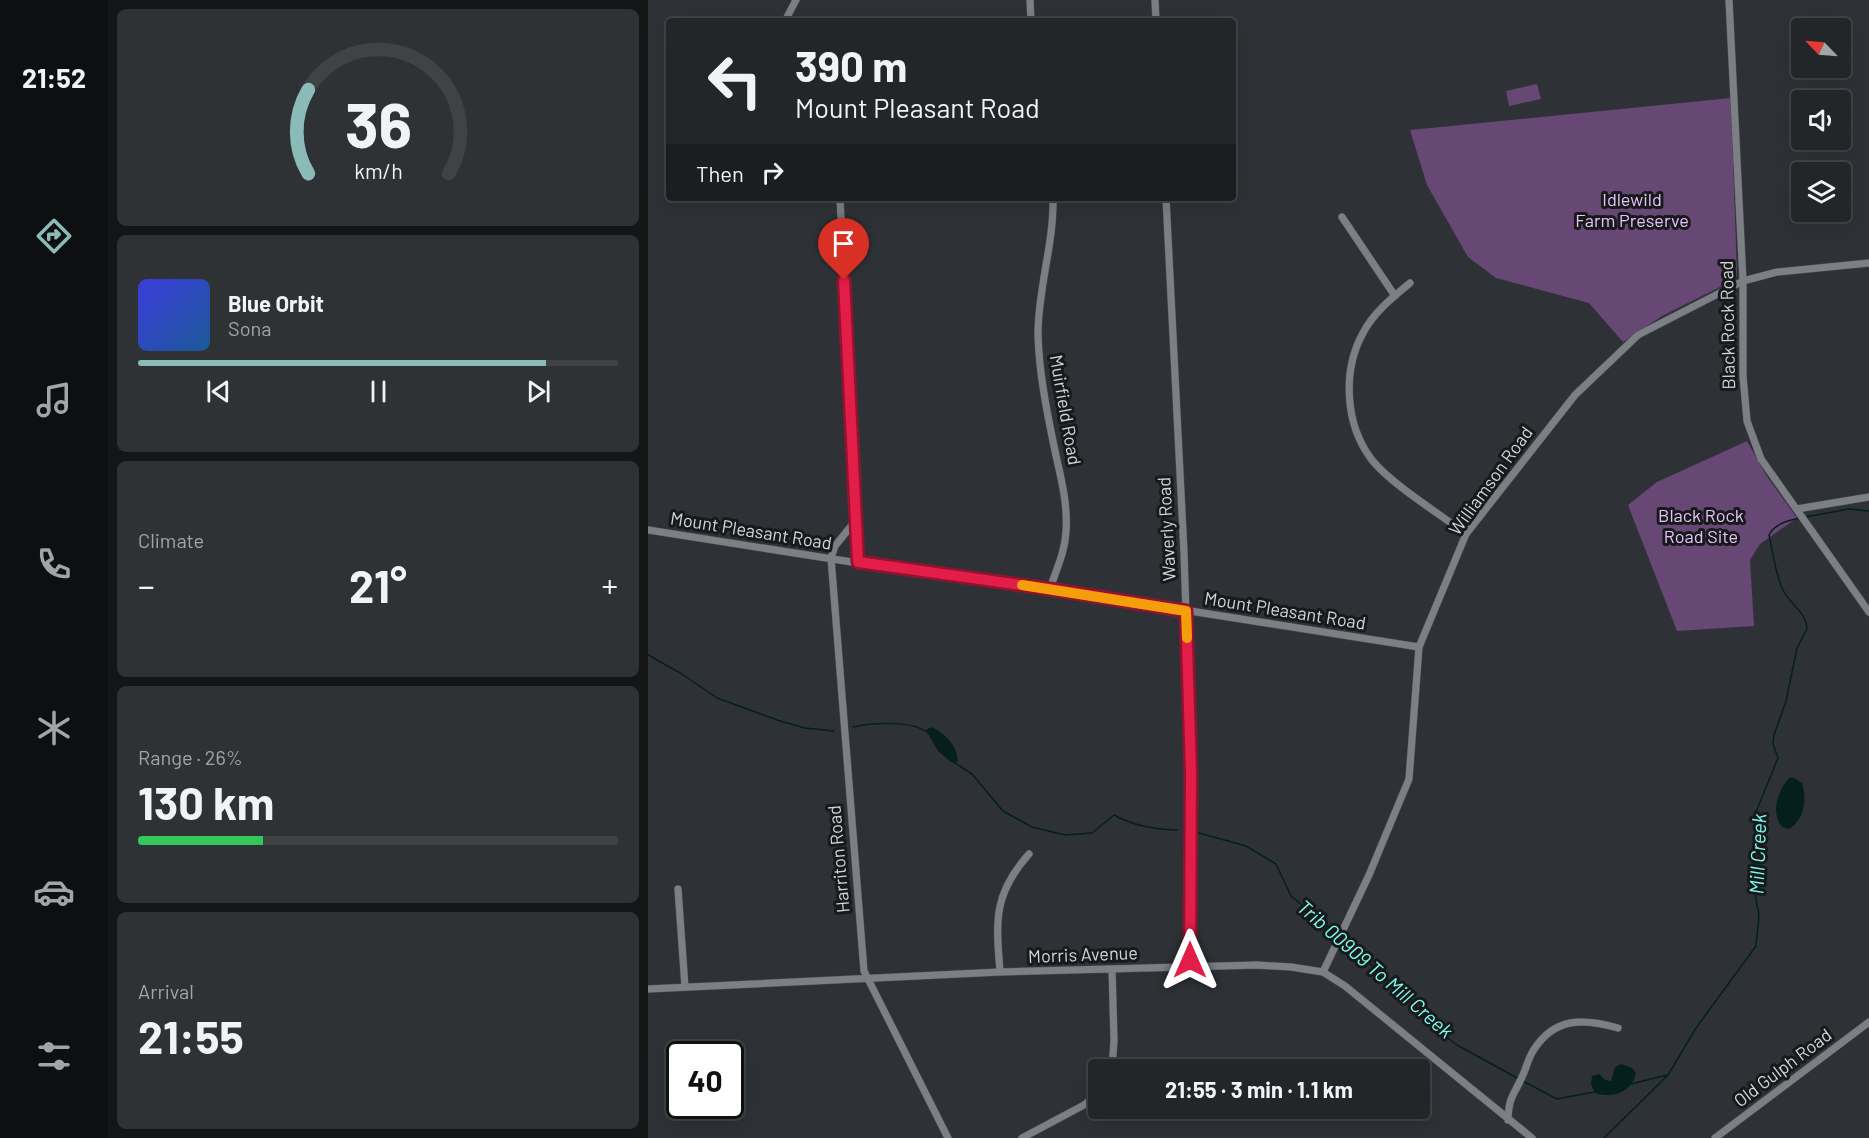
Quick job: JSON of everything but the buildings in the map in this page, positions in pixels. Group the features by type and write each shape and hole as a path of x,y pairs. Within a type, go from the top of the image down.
{"street":[{"path":"787,18 796,0"},
{"path":"1030,0 1031,18"},
{"path":"1155,0 1156,18"},
{"name":"Black Rock Road","path":"1729,0 1743,281 1743,376 1747,421 1761,459 1869,612"},
{"path":"840,201 858,562"},
{"name":"Muirfield Road","path":"1050,589 1061,559 1066,519 1064,491 1042,387 1039,344 1041,295 1051,235 1053,201"},
{"name":"Waverly Road","path":"1166,201 1186,611 1191,772 1190,966"},
{"path":"1342,217 1395,296"},
{"name":"Williamson Road","path":"1323,972 1369,875 1409,779 1419,647 1467,534 1575,395 1638,335 1743,281 1777,272 1869,263"},
{"path":"1410,283 1395,296 1362,333 1350,371 1353,422 1366,451 1378,467 1467,534"},
{"path":"1801,514 1869,497"},
{"path":"831,558 835,546 856,520"},
{"name":"Mount Pleasant Road","path":"648,530 1050,589 1419,647"},
{"name":"Harriton Road","path":"831,558 851,832 866,978 948,1138"},
{"path":"1000,972 997,926 999,908 1009,879 1029,854"},
{"path":"678,889 685,987"},
{"name":"Morris Avenue","path":"648,989 1000,972 1190,966 1291,967 1323,972 1346,986 1532,1138"},
{"path":"1112,969 1112,1059"},
{"path":"1508,1120 1509,1100 1533,1052 1558,1026 1578,1021 1594,1021 1618,1028"},
{"name":"Old Gulph Road","path":"1715,1138 1869,1022"},
{"path":"1022,1138 1088,1102"}],"green space":[{"path":"1537,84 1541,99 1509,106 1506,91"},
{"name":"Idlewild Farm Preserve","path":"1731,98 1737,276 1732,281 1662,316 1623,342 1589,303 1496,278 1468,257 1427,185 1410,130"},
{"name":"Black Rock Road Site","path":"1747,441 1766,475 1797,518 1760,544 1750,560 1754,626 1677,631 1628,505 1657,482"}],"shaded area":[{"path":"931,727 950,741 958,762 951,762 938,751 926,730"},
{"path":"1789,778 1802,783 1804,802 1801,815 1789,829 1782,827 1778,821 1776,808 1779,795"},
{"path":"1621,1064 1632,1068 1636,1073 1630,1085 1615,1094 1595,1093 1591,1084 1592,1076 1599,1074 1605,1080 1611,1081 1615,1067"}],"waterway":[{"name":"Mill Creek","path":"1805,517 1849,509 1869,511"},
{"name":"Mill Creek","path":"1604,1138 1668,1075 1696,1028 1756,946 1759,915 1754,889 1756,812 1778,758 1773,744 1774,735 1786,701 1797,648 1807,629 1804,617 1786,595 1780,583 1769,535 1778,525 1800,518"},
{"name":"Trib 00909 To Mill Creek","path":"648,655 682,674 717,698 780,721 805,728 834,731"},
{"name":"Trib 00909 To Mill Creek","path":"853,727 870,724 903,724 928,733"},
{"name":"Trib 00909 To Mill Creek","path":"952,761 972,774 1003,811 1032,827 1065,835 1092,833 1114,815 1144,826 1177,830"},
{"name":"Trib 00909 To Mill Creek","path":"1199,833 1246,846 1276,864 1291,896 1337,934"},
{"name":"Trib 00909 To Mill Creek","path":"1341,937 1417,1007 1435,1028 1457,1045 1519,1079"},
{"name":"Trib 00909 To Mill Creek","path":"1631,1084 1667,1075"},
{"name":"Trib 00909 To Mill Creek","path":"1523,1081 1557,1099 1594,1092"}],"slow traffic":[{"path":"1022,585 1186,611 1187,638"}],"route":[{"path":"844,280 858,562 1186,611 1191,772 1190,960"}]}
